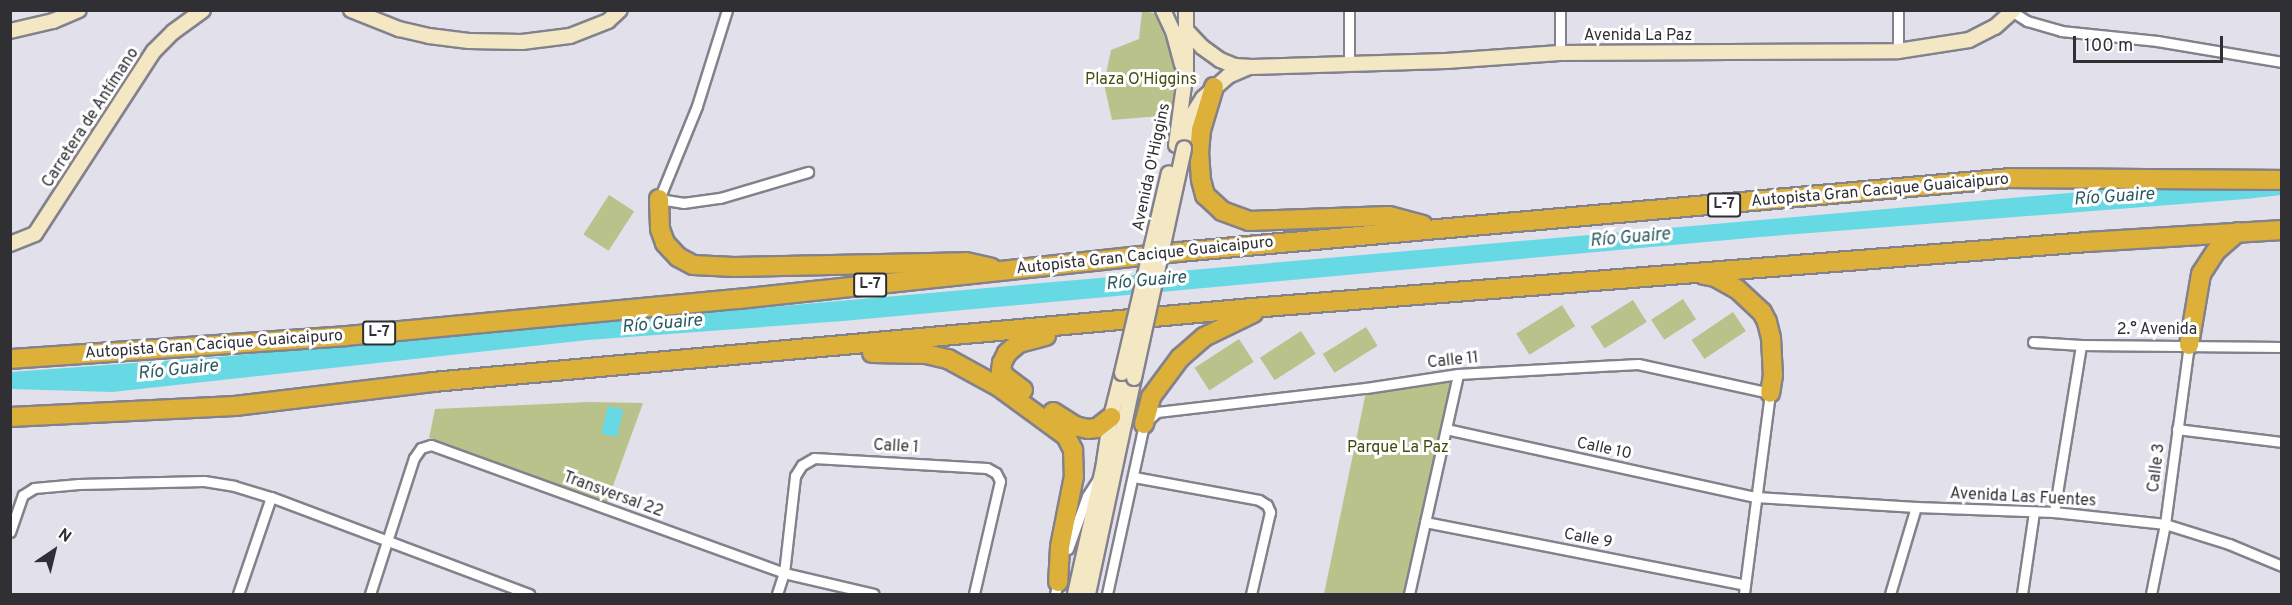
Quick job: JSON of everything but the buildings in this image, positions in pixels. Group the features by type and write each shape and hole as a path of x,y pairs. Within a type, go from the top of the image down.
{"highway":[{"path":"1214,87 1201,130 1199,160 1205,195 1222,211 1249,221 1389,216 1436,228"},
{"name":"Autopista Gran Cacique Guaicaipuro","path":"10,359 346,336 1436,228 2011,178 2282,180"},
{"path":"659,200 660,229 665,243 678,257 693,265 734,267 966,262 1002,271"},
{"path":"10,417 235,406 433,382 1264,307 2282,230"},
{"path":"2189,345 2201,274 2216,251 2238,232"},
{"path":"1690,273 1724,282 1737,289 1762,312 1771,338 1773,375 1770,393"},
{"path":"1144,424 1148,405 1155,391 1186,352 1214,331 1264,307"},
{"path":"1090,324 1019,343 1007,353 1001,371 1006,378 1075,426 1097,428 1111,417"},
{"path":"829,345 858,353 926,354 948,359 999,387 1066,436 1073,450 1074,476 1060,547 1057,588"}],"main road":[{"name":"Carretera de Antímano","path":"10,244 35,234 154,51 173,32 202,10"},
{"path":"351,10 399,29 429,36 469,41 522,42 570,36 608,21 620,10"},
{"path":"1164,10 1173,31 1185,84"},
{"name":"Avenida O'Higgins","path":"1088,594 1128,375 1180,146 1185,84 1186,10"},
{"name":"Avenida La Paz","path":"1187,31 1202,47 1220,60 1235,66 1252,67 1446,61 1560,53 1898,51 1970,40 1995,27 2013,11"},
{"path":"10,31 76,12"},
{"name":"Avenida La Paz","path":"1180,146 1194,111 1214,87 1237,71 1252,67"},
{"name":"Avenida O'Higgins","path":"1075,594 1104,469 1111,417 1128,375"}],"street":[{"path":"727,10 697,106 659,200 683,203 720,198 808,172"},
{"path":"1349,10 1349,63"},
{"path":"1560,10 1560,53"},
{"path":"1898,10 1898,51"},
{"path":"2013,11 2027,21 2061,31 2157,41 2282,62"},
{"name":"2.° Avenida","path":"2033,342 2081,345 2282,347"},
{"path":"2054,512 2081,345"},
{"name":"Calle 3","path":"2151,594 2165,524 2189,345"},
{"name":"Calle 11","path":"1144,424 1157,412 1163,410 1366,388 1458,374 1638,364 1770,393"},
{"path":"1409,594 1458,374"},
{"path":"1745,590 1770,393"},
{"path":"1107,594 1144,424"},
{"name":"Calle 10","path":"1446,429 1756,497"},
{"path":"2177,429 2282,442"},
{"name":"Transversal 22","path":"387,542 414,458 421,448 431,445 784,573 874,594"},
{"name":"Calle 1","path":"777,594 784,573 795,476 802,465 814,458 987,468 996,473 999,481 974,594"},
{"name":"Avenida O'Higgins","path":"1057,588 1078,518 1087,496 1104,469"},
{"path":"1134,477 1259,500 1267,505 1270,512 1251,594"},
{"path":"10,532 23,495 33,488 204,481 234,486 271,497 530,594"},
{"path":"238,594 271,497"},
{"name":"Avenida Las Fuentes","path":"1756,497 1916,507 2054,512 2165,524 2229,544 2282,566"},
{"path":"1890,594 1916,507"},
{"path":"2022,594 2034,512"},
{"name":"Calle 9","path":"1425,522 1745,590"},
{"path":"370,594 387,542"}],"green space":[{"name":"Plaza O'Higgins","path":"1142,11 1154,13 1176,62 1172,115 1112,120 1104,84 1111,50 1139,39"},
{"path":"609,195 634,211 609,251 583,234"},
{"path":"1683,299 1696,319 1664,340 1651,320"},
{"path":"1633,300 1647,322 1604,349 1591,326"},
{"path":"1562,305 1575,326 1529,355 1516,334"},
{"path":"1733,312 1746,331 1704,359 1692,340"},
{"path":"1366,327 1378,346 1334,373 1323,354"},
{"path":"1301,331 1316,354 1275,380 1260,358"},
{"path":"1239,339 1254,362 1209,391 1195,368"},
{"name":"Parque La Paz","path":"1456,378 1408,594 1324,594 1366,392"},
{"path":"588,402 643,403 606,505 429,438 435,409"}],"water":[{"name":"Río Guaire","path":"2281,179 2281,195 2246,199 1760,237 843,321 588,340 112,392 11,389 10,372 231,356 2148,186"},
{"path":"608,406 624,410 617,437 601,433"}]}
